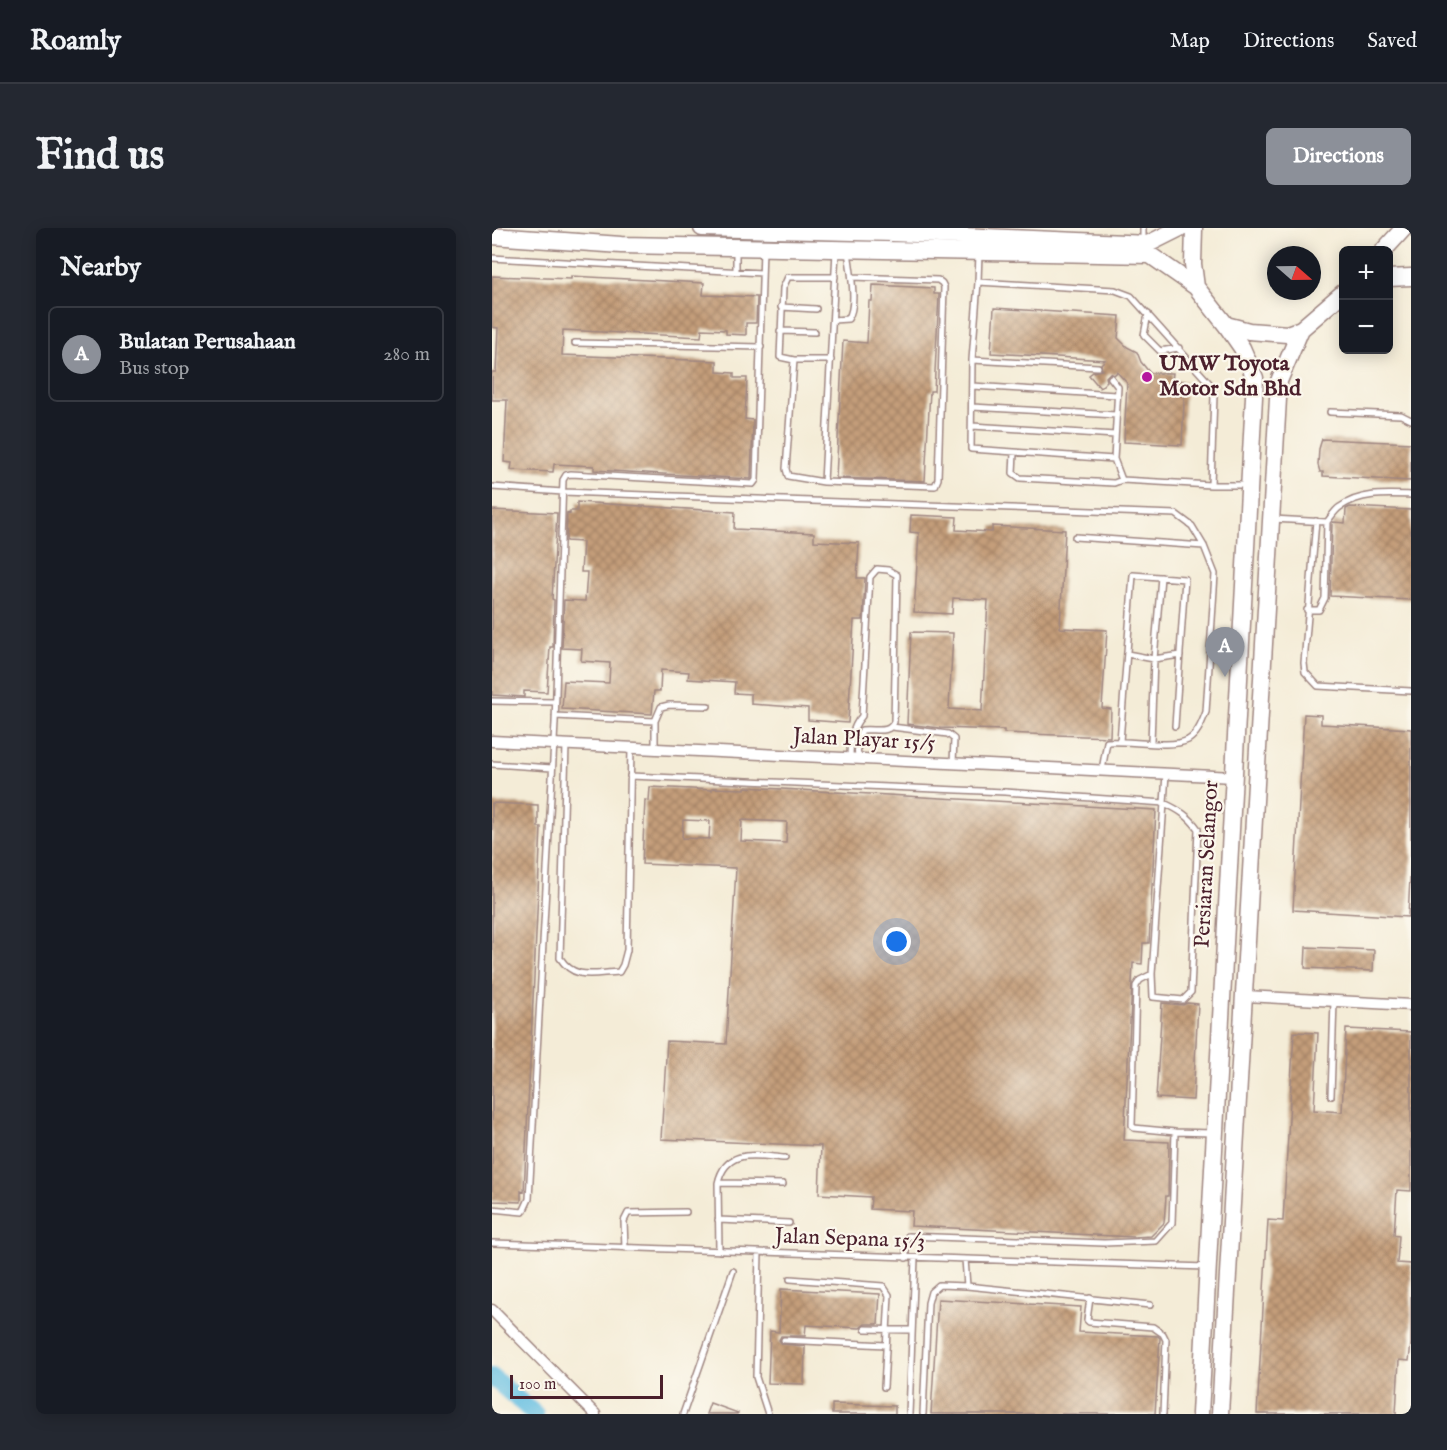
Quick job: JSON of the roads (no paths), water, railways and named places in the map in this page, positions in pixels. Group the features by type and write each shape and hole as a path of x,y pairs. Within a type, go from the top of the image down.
{"main road":[{"path":"702,228 1143,236 1148,244 1180,228"},
{"path":"1194,228 1193,264 1196,287"},
{"path":"1388,246 1404,228"},
{"name":"Persiaran Selangor","path":"492,236 621,245 1150,255 1196,287 1242,348 1256,378 1200,1414"},
{"path":"1393,278 1411,277"},
{"path":"1226,325 1267,334 1287,334 1301,328 1339,296"},
{"name":"Persiaran Selangor","path":"1220,1414 1279,381 1301,328"}],"street":[{"name":"Jalan Playar 15/5","path":"492,741 1234,777"},
{"path":"1245,996 1411,1005"},
{"path":"492,1310 595,1414"}],"lane":[{"path":"736,247 736,271"},
{"path":"492,1209 523,1212 529,1199 554,744 563,492 566,474 753,484 757,477 763,248"},
{"path":"824,482 835,278 842,249"},
{"path":"833,320 848,319 852,312 852,278 842,249"},
{"path":"979,252 972,360 971,450 1114,459"},
{"path":"492,258 762,273"},
{"path":"831,360 794,360 780,357 780,331 783,288 788,278 835,278"},
{"path":"794,360 786,470 788,476 824,482 935,486 938,479 944,287 938,280 852,278"},
{"path":"978,282 1115,290 1131,296 1210,384 1214,395 1211,485"},
{"path":"782,307 816,309"},
{"path":"1148,314 1144,335 1160,351 1179,348"},
{"path":"780,331 815,332"},
{"path":"576,343 760,347"},
{"path":"972,360 1098,367"},
{"path":"1111,378 1118,387 1114,459 1122,480"},
{"path":"972,386 1116,395"},
{"path":"972,406 1116,415"},
{"path":"1330,412 1401,415 1411,420"},
{"path":"972,426 1115,435"},
{"path":"1014,453 1013,473 1020,478 1114,483 1122,480 1250,485"},
{"path":"492,487 563,492 1176,514 1192,526 1204,546 1215,574 1206,712 1199,729 1189,739 1176,744 1107,742 1101,770"},
{"path":"1307,610 1319,610 1325,598 1327,522 1340,507 1367,495 1381,493 1411,495"},
{"path":"1271,519 1327,522"},
{"path":"1316,521 1307,610 1305,672 1318,686 1411,691"},
{"path":"1075,537 1204,546"},
{"path":"854,759 850,741 855,725 862,716 870,577 877,569 888,570 897,575 894,722 892,727"},
{"path":"1120,741 1133,576 1185,579 1175,726"},
{"path":"1151,742 1154,659 1161,577"},
{"path":"1127,654 1154,659 1180,655"},
{"path":"492,701 556,702"},
{"path":"656,749 655,721 661,707 669,705 708,706"},
{"path":"555,716 655,721"},
{"path":"854,759 862,730 886,730 892,727 948,734 954,739 953,764"},
{"path":"566,745 560,958 566,967 577,975 619,972 627,950 631,748"},
{"path":"492,764 552,768"},
{"path":"630,776 1005,792 1164,803 1191,818 1198,829 1191,992 1183,1000 1153,997 1152,974 1164,803 1166,773"},
{"path":"1152,974 1140,980 1136,986 1131,1125 1134,1128 1175,1132 1215,1133"},
{"path":"1331,1096 1334,1001"},
{"path":"906,1258 908,1236 1104,1243 1156,1241 1172,1223 1175,1132"},
{"path":"719,1251 718,1183 720,1173 726,1163 740,1156 785,1158"},
{"path":"718,1183 783,1184"},
{"path":"625,1248 624,1221 628,1213 686,1212"},
{"path":"718,1220 789,1223"},
{"name":"Jalan Sepana 15/3","path":"492,1243 1208,1267"},
{"path":"759,1253 756,1377 768,1414"},
{"path":"909,1414 915,1258"},
{"path":"965,1259 967,1286"},
{"path":"683,1414 733,1271"},
{"path":"790,1279 884,1286 889,1296 884,1387"},
{"path":"923,1414 928,1303 931,1292 939,1285 1150,1305"},
{"path":"1090,1298 1089,1322 1153,1327 1163,1334 1166,1340 1163,1414"},
{"path":"865,1329 912,1330"},
{"path":"784,1340 886,1346"}],"waterway":[{"path":"492,1377 535,1414"}],"place":[{"name":"UMW Toyota Motor Sdn Bhd","path":"1147,377"},
{"name":"Bulatan Perusahaan","path":"1225,677"}]}
